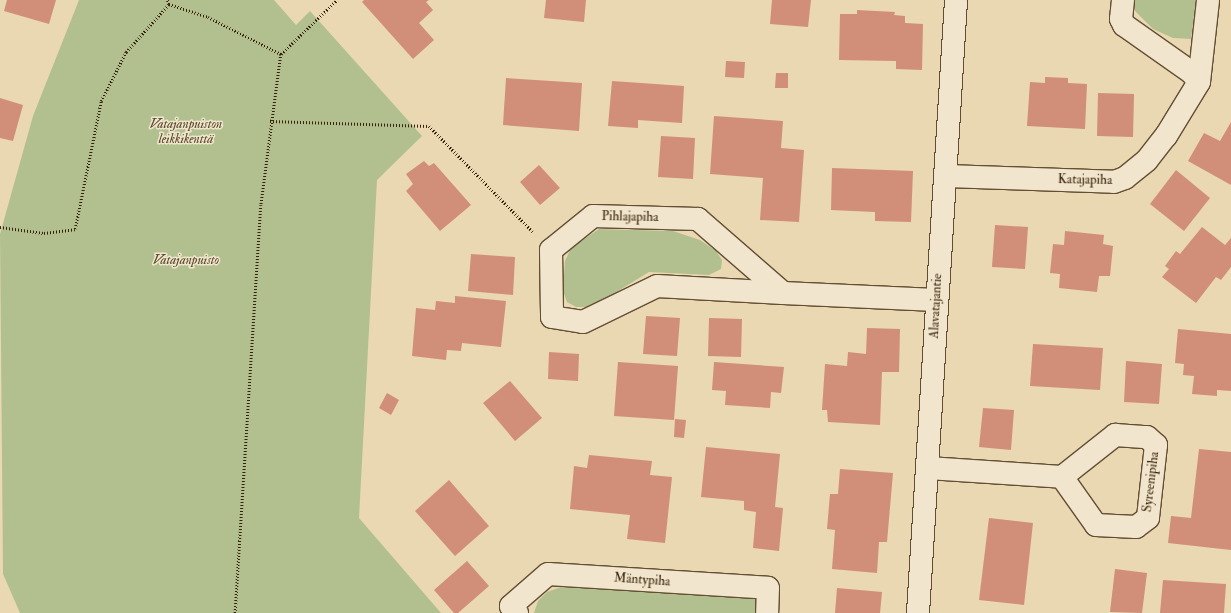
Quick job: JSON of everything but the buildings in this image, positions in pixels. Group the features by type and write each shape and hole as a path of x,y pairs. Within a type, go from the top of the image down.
{"street":[{"name":"Alavatajantie","path":"918,613 928,468 936,300 946,176 956,0"},
{"path":"1123,0 1121,19 1124,25 1192,73 1199,82"},
{"name":"Katajapiha","path":"946,176 1114,182 1125,178 1147,160 1166,136 1199,82 1208,0"},
{"name":"Pihlajapiha","path":"551,250 593,216 698,219 783,293"},
{"path":"551,250 552,317 584,322 657,286 936,300"},
{"name":"Syreenipiha","path":"1115,434 1147,437 1156,445 1148,518 1136,527 1096,525 1062,477 1115,434"},
{"path":"928,468 1062,477"},
{"name":"Mäntypiha","path":"518,613 511,606 548,574 768,588 767,613"}],"path":[{"path":"167,0 169,4 208,17 281,54"},
{"path":"235,613 261,205 270,121 281,54 337,0"},
{"path":"0,227 44,233 75,229 101,100 126,52 169,4"},
{"path":"270,121 429,126 551,250"}],"green space":[{"name":"Vatajanpuisto","path":"79,0 274,0 296,25 310,11 422,136 377,180 359,518 441,613 20,613 3,574 0,234 33,116"},
{"path":"1134,0 1196,0 1191,39 1173,38 1153,29 1134,10"},
{"path":"599,229 673,231 700,240 716,251 722,260 721,269 709,275 649,272 605,299 588,307 576,307 567,302 563,291 565,261 571,248"},
{"path":"561,587 756,598 756,613 534,613 538,601 547,592"}],"park label":[{"name":"Vatajanpuiston leikkikenttä","path":"186,132"}]}
